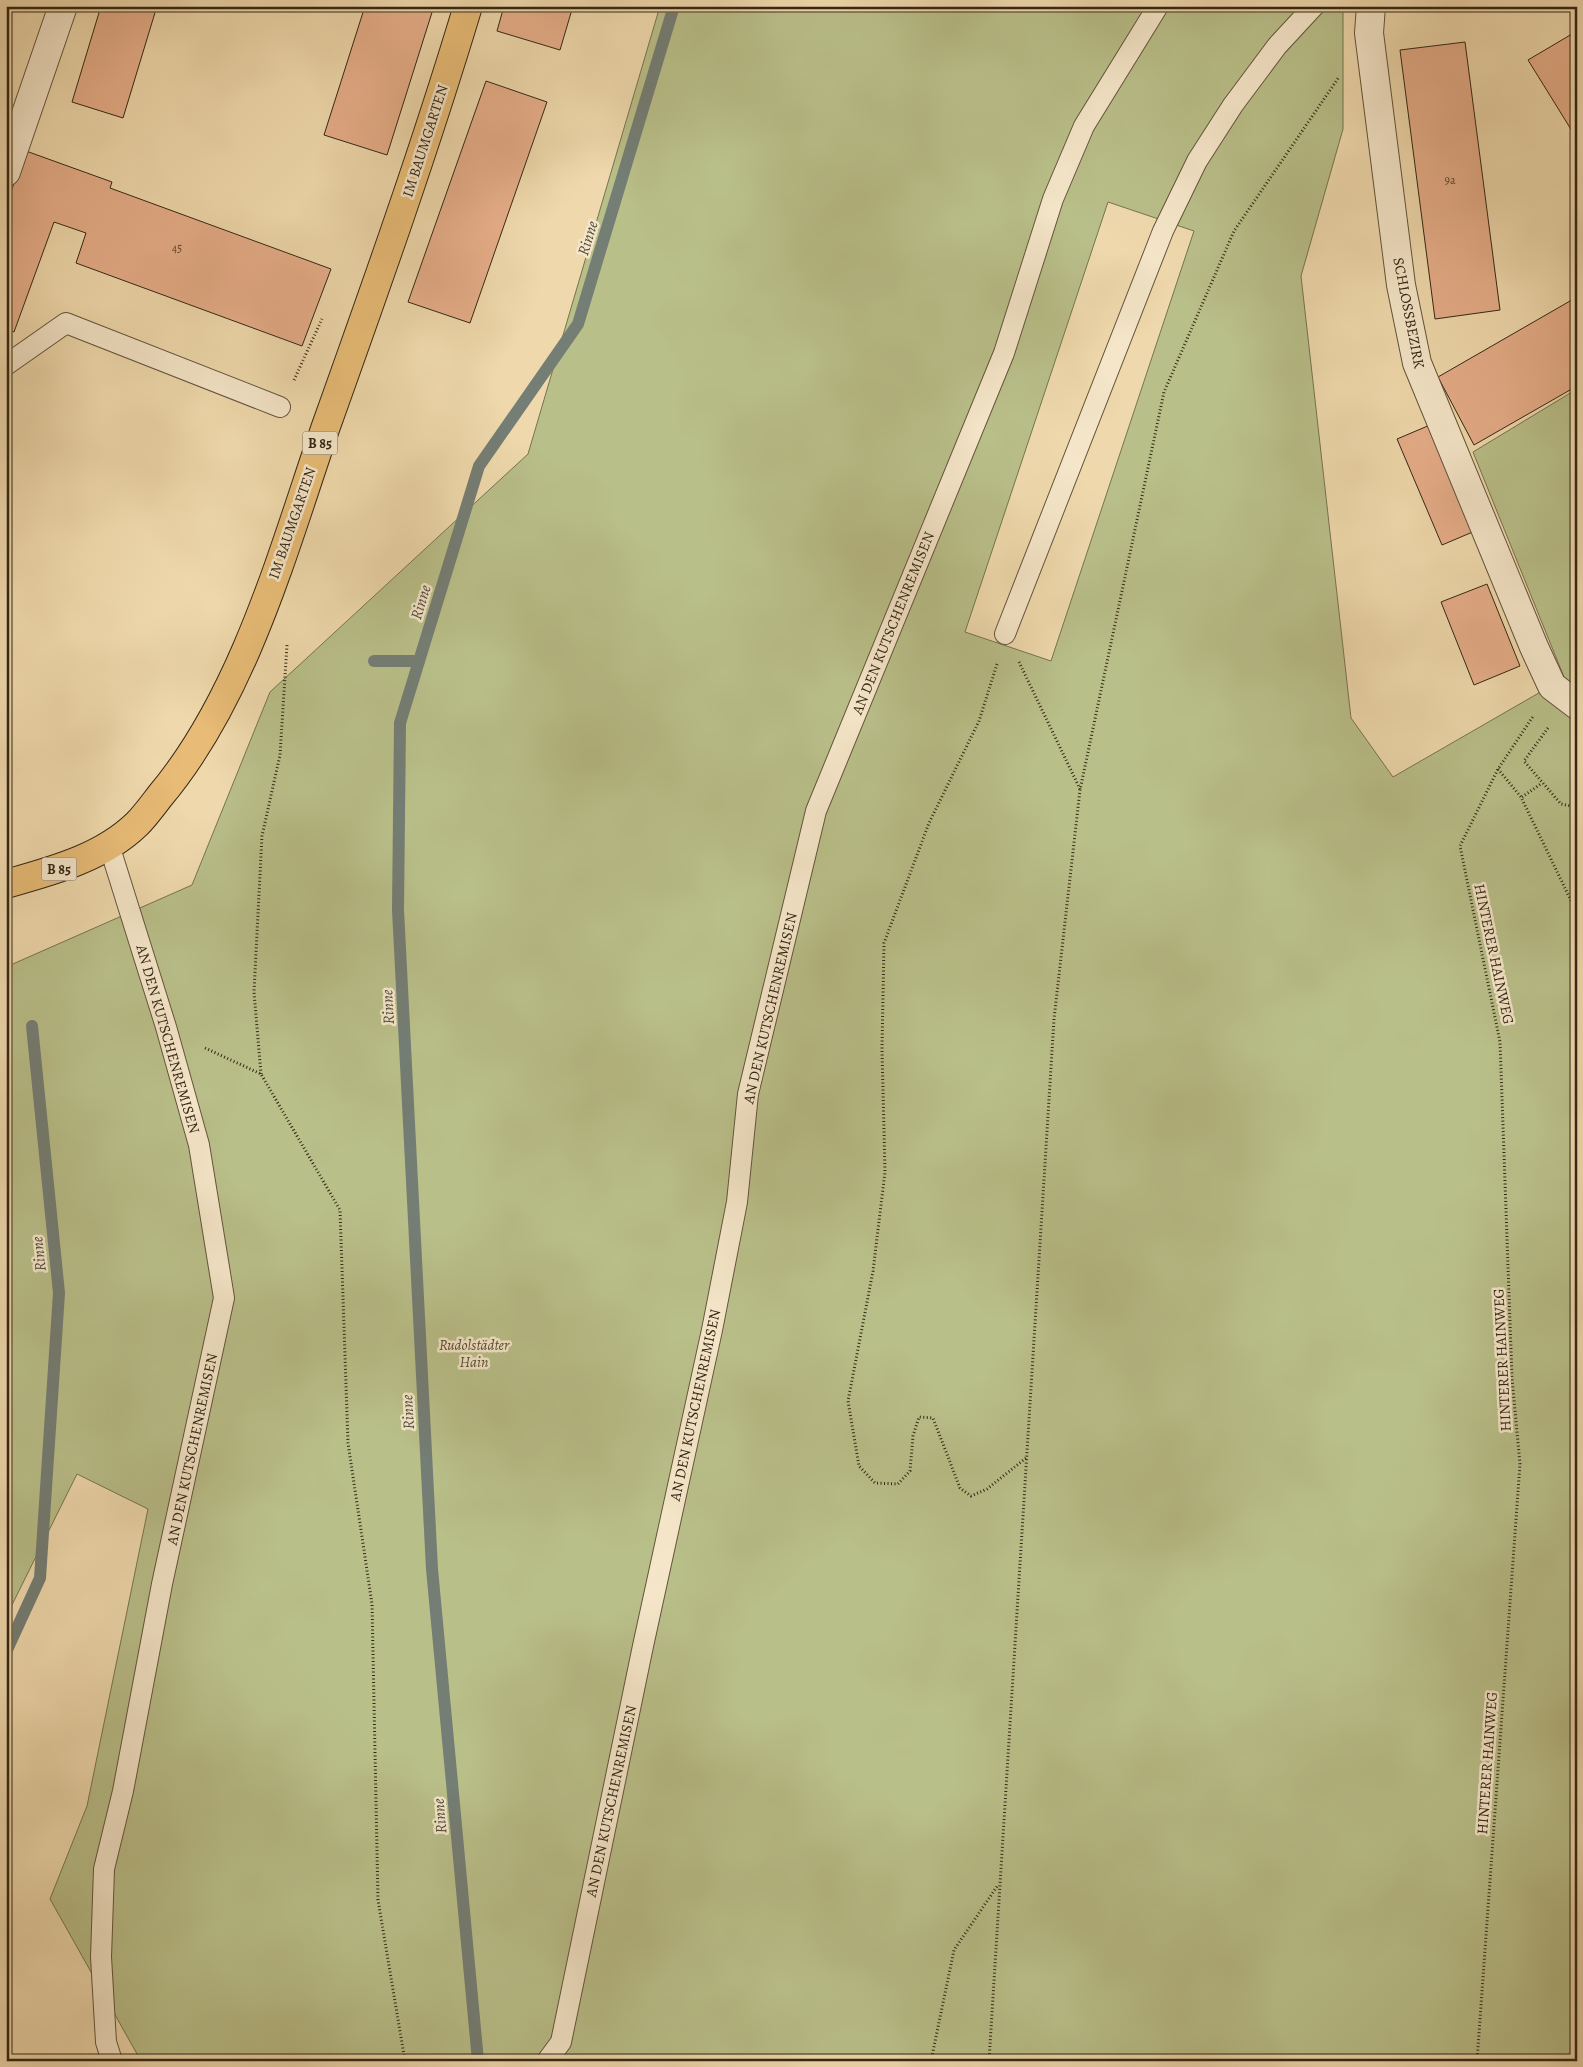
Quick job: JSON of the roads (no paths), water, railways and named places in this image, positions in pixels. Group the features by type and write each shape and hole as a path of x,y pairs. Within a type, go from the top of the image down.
{"main road":[{"name":"IM BAUMGARTEN","path":"6,884 60,868 109,845 137,824 174,779 207,731 262,608 411,187 468,6"}],"street":[{"path":"6,172 63,6"},
{"name":"SCHLOSSBEZIRK","path":"1371,6 1368,33 1401,285 1417,363 1534,647 1552,686 1577,705"}],"lane":[{"name":"AN DEN KUTSCHENREMISEN","path":"548,2061 561,2042 714,1321 737,1202 748,1094 816,810 1004,353 1053,199 1084,126 1158,6"},
{"path":"1005,634 1163,231 1197,161 1233,105 1277,46 1314,6"},
{"path":"6,365 66,322 280,408"},
{"name":"AN DEN KUTSCHENREMISEN","path":"109,845 166,1027 199,1144 224,1298 162,1584 123,1791 104,1868 101,1957 106,2042 112,2061"}],"waterway":[{"name":"Rinne","path":"478,2061 432,1569 398,910 400,723 479,466 578,324 674,6"},
{"path":"374,661 419,661"},
{"name":"Rinne","path":"6,1652 40,1578 59,1293 32,1026"}],"park label":[{"name":"Rudolstädter Hain","path":"474,1354"}]}
